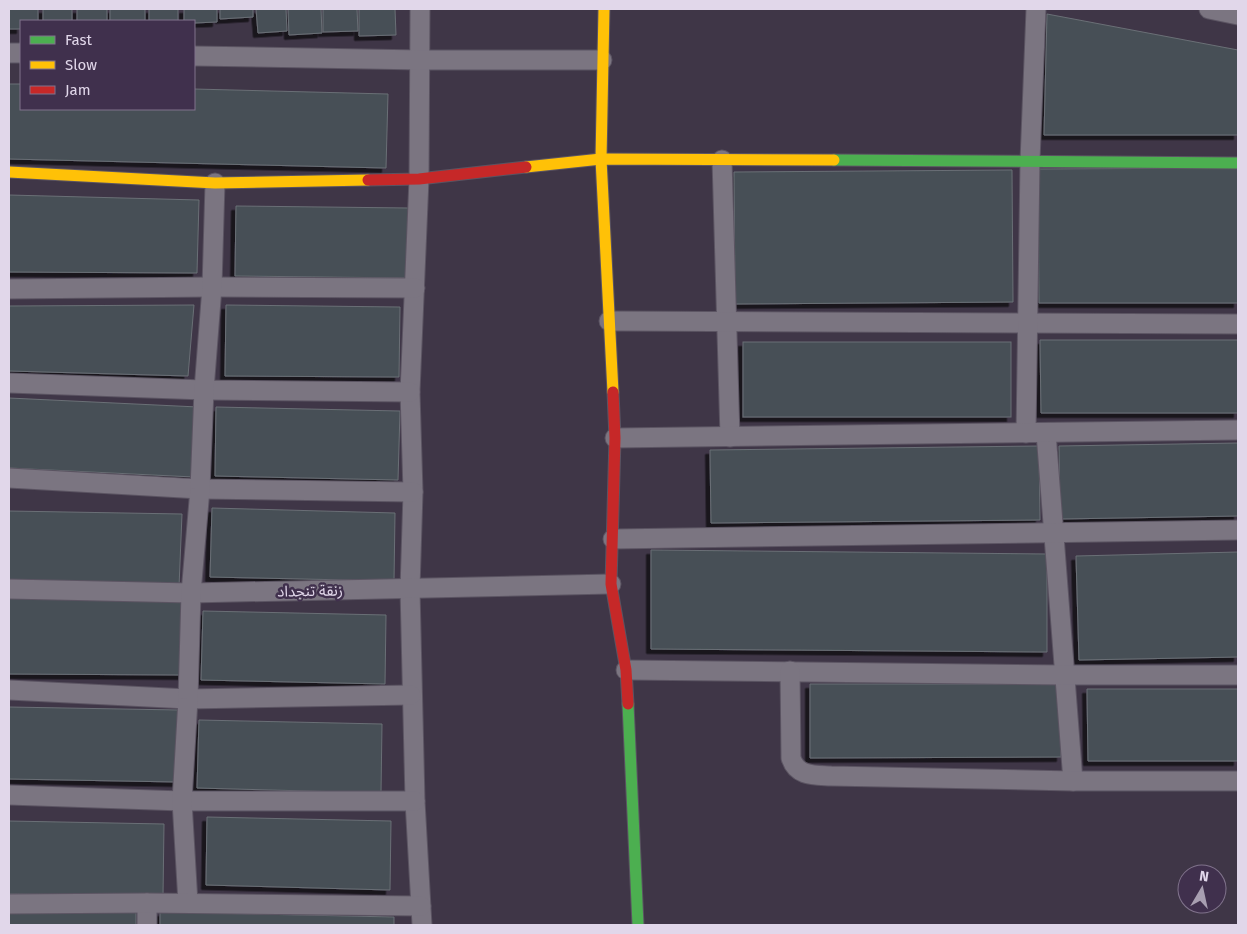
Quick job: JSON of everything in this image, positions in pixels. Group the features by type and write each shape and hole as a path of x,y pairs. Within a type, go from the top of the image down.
{"street":[{"path":"420,9 419,180 410,392 413,492 410,589 411,695 422,925"},
{"path":"604,9 601,159 615,438 611,584 626,670 638,925"},
{"path":"1026,433 1026,324 1036,9"},
{"path":"1209,9 1238,15"},
{"path":"195,56 421,60 602,60"},
{"path":"9,172 215,183 419,180 601,159 1238,163"},
{"path":"722,160 730,437"},
{"path":"188,903 182,801 188,699 191,593 200,489 204,390 212,286 215,183"},
{"path":"9,289 212,286 415,288"},
{"path":"609,321 1238,324"},
{"path":"9,383 204,390 410,392"},
{"path":"615,438 1238,430"},
{"path":"1046,433 1073,781"},
{"path":"9,478 200,489 413,492"},
{"path":"612,539 1238,530"},
{"name":"زنقة تنجداد","path":"9,589 191,593 611,584"},
{"path":"626,670 1238,675"},
{"path":"790,671 791,758 795,768 804,774 1073,781 1238,782"},
{"path":"9,690 188,699 411,695"},
{"path":"9,794 182,801 415,801"},
{"path":"147,903 147,925"},
{"path":"9,904 188,903 421,906"}],"building":[{"path":"9,9 38,9 38,20 20,20 20,29 9,29"},
{"path":"43,9 72,9 72,20 43,20"},
{"path":"77,9 107,9 107,20 77,20"},
{"path":"110,9 145,9 145,20 110,20"},
{"path":"149,9 178,9 178,20 149,20"},
{"path":"184,9 217,9 217,22 195,23 195,20 184,20"},
{"path":"220,9 253,9 253,17 220,19"},
{"path":"256,9 286,9 287,31 258,33"},
{"path":"288,9 321,9 322,33 289,35"},
{"path":"323,9 357,9 358,31 323,32"},
{"path":"359,9 395,9 396,35 359,36"},
{"path":"1047,14 1238,50 1238,135 1044,135"},
{"path":"9,84 20,84 20,110 195,110 195,89 388,94 386,168 9,159"},
{"path":"1238,168 1238,303 1039,303 1038,169"},
{"path":"1012,170 1013,302 735,304 734,172"},
{"path":"9,195 199,200 197,273 9,272"},
{"path":"236,206 409,208 408,278 235,276"},
{"path":"194,305 188,376 9,371 9,306"},
{"path":"226,305 400,307 399,377 225,376"},
{"path":"1040,340 1238,340 1238,413 1041,413"},
{"path":"743,342 1011,342 1011,417 743,417"},
{"path":"9,398 198,407 194,477 9,468"},
{"path":"216,407 400,411 398,480 215,476"},
{"path":"1238,443 1238,516 1060,519 1059,446"},
{"path":"1039,446 1040,520 711,523 710,450"},
{"path":"212,508 395,513 394,581 210,577"},
{"path":"9,511 182,514 179,587 9,581"},
{"path":"651,550 1047,554 1047,652 651,649"},
{"path":"1238,552 1238,657 1079,660 1076,556"},
{"path":"9,598 183,599 183,675 9,674"},
{"path":"203,611 386,615 385,684 201,680"},
{"path":"810,684 1061,684 1061,757 810,758"},
{"path":"1087,689 1238,689 1238,761 1088,761"},
{"path":"9,707 179,710 178,782 9,779"},
{"path":"199,720 382,724 381,793 197,788"},
{"path":"207,817 391,821 390,890 206,885"},
{"path":"9,821 164,824 163,896 9,894"},
{"path":"136,910 136,925 9,925 9,911"},
{"path":"160,912 394,917 394,925 160,925"}],"traffic: fast":[{"path":"834,160 1238,163"},
{"path":"628,704 638,925"}],"traffic: slow":[{"path":"604,9 601,159 613,392"},
{"path":"526,167 601,159 834,160"},
{"path":"9,172 215,183 368,180"}],"traffic: jam":[{"path":"368,180 419,179 526,167"},
{"path":"613,392 615,438 611,584 626,670 628,704"}]}
